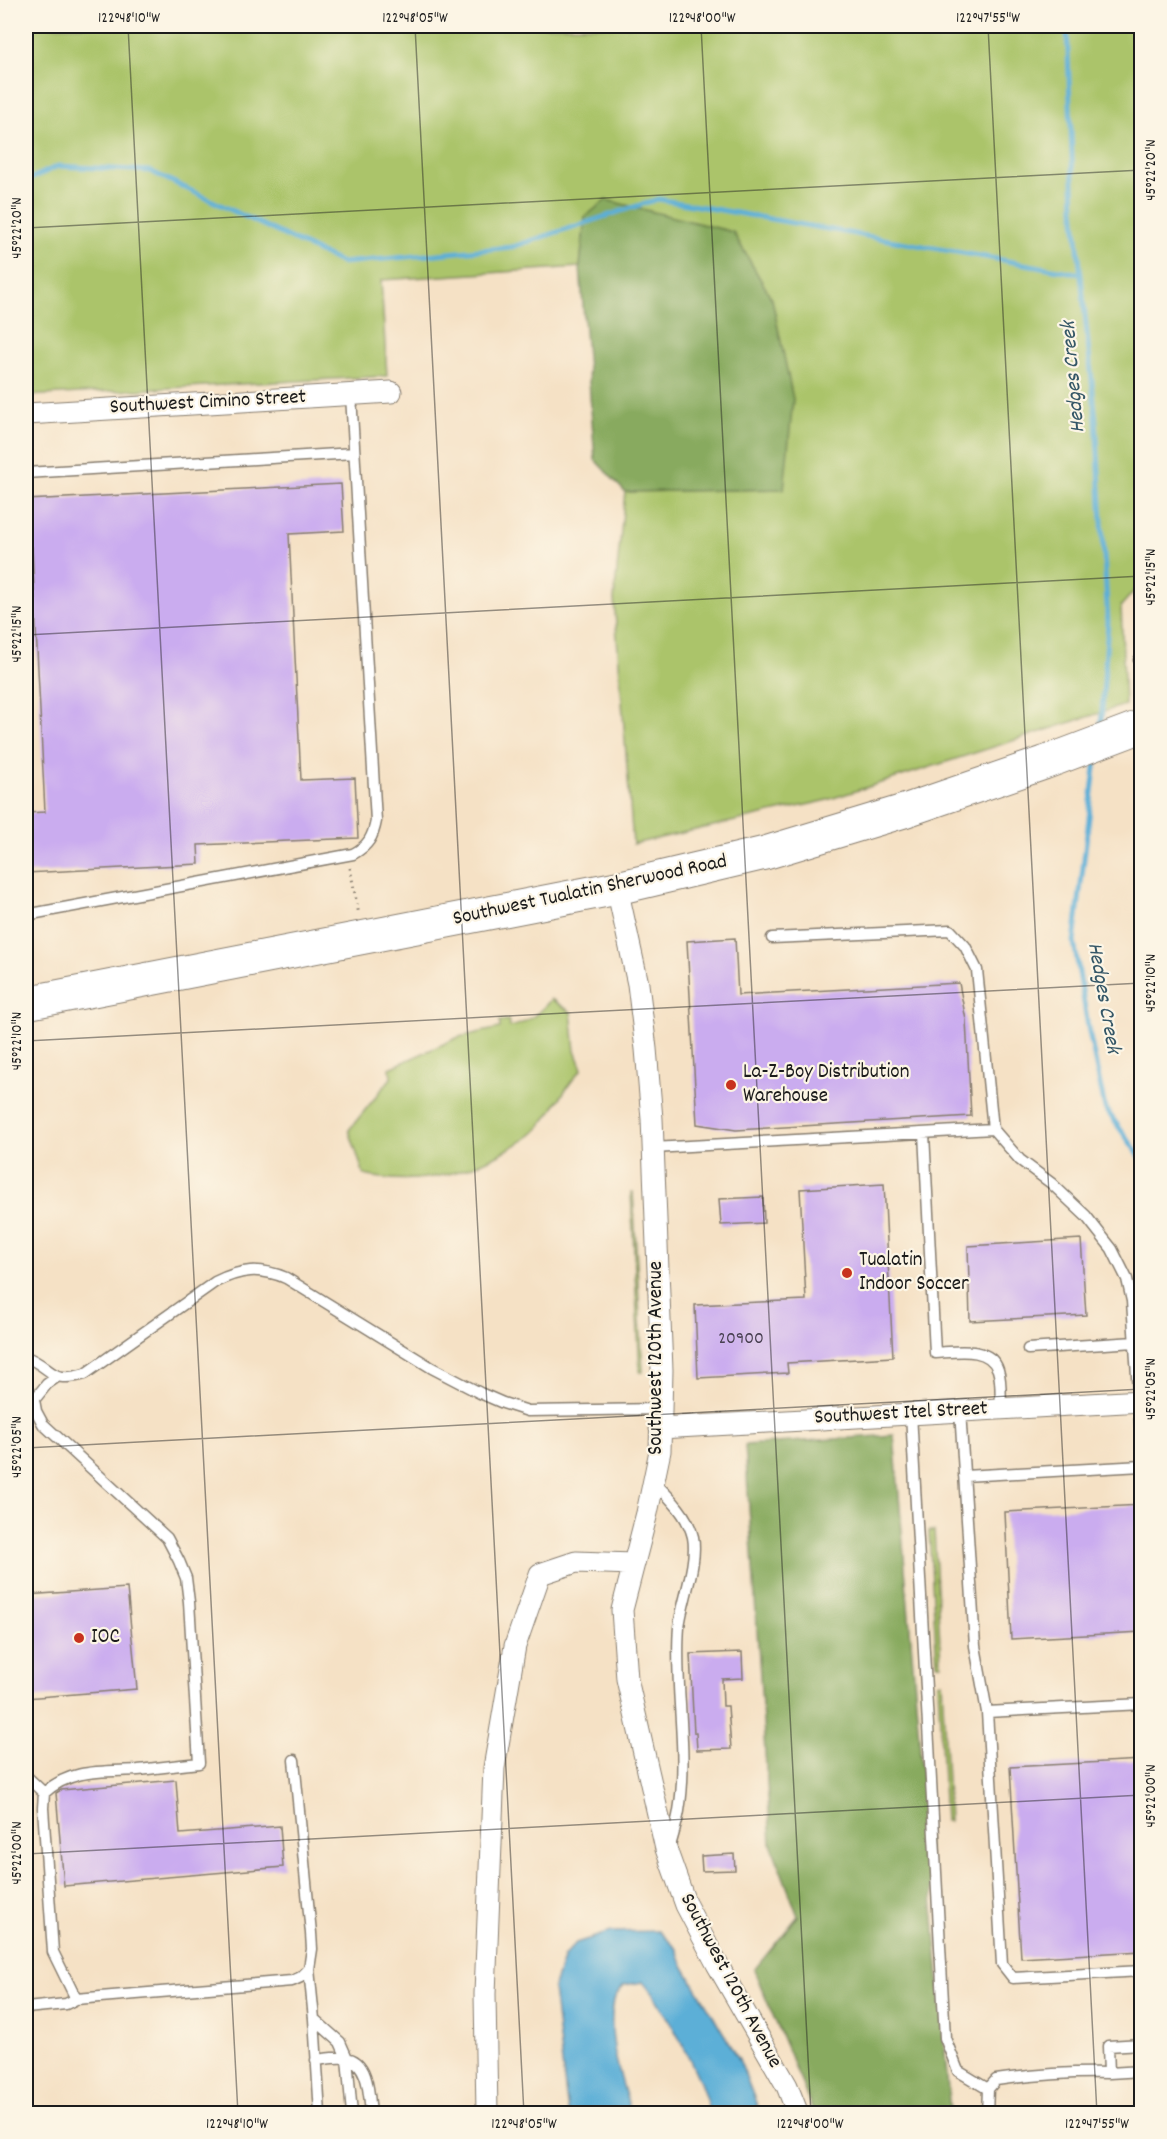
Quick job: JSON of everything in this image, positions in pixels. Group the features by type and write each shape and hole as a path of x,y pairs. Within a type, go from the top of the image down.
{"highway":[{"name":"Southwest Tualatin Sherwood Road","path":"26,1003 616,888 765,853 894,814 1044,763 1142,726"}],"street":[{"name":"Southwest Cimino Street","path":"26,414 391,392"},
{"name":"Southwest 120th Avenue","path":"616,888 638,984 646,1049 653,1148 662,1370 660,1451 622,1610 627,1679 668,1855 686,1905 787,2086 798,2114"},
{"name":"Southwest Itel Street","path":"661,1419 911,1413 1140,1401"},
{"path":"487,2114 485,1994 494,1768 515,1646 540,1574 576,1562 633,1564"}],"lane":[{"path":"26,915 349,855 365,848 373,836 376,821 351,395"},
{"path":"26,473 354,453"},
{"path":"772,938 950,930 965,946 977,970 993,1129 1020,1160 1051,1183 1086,1216 1112,1250 1127,1279 1132,1301 1142,1450"},
{"path":"653,1148 993,1129"},
{"path":"924,1133 935,1353 980,1353 993,1360 999,1372 1000,1408"},
{"path":"26,1357 37,1361 57,1377 69,1379 85,1374 215,1282 232,1274 268,1271 286,1278 432,1368 480,1394 503,1403 528,1411 661,1419"},
{"path":"1028,1349 1135,1342"},
{"path":"57,1377 47,1384 34,1400 36,1411 44,1424 167,1538 186,1578 199,1763 80,1774 54,1783 44,1792 43,1808 53,1952 76,1999"},
{"path":"960,1410 975,1646 987,1712 1002,1964 1013,1978 1142,1971"},
{"path":"911,1413 945,2038 958,2071 988,2089"},
{"path":"964,1476 1142,1466"},
{"path":"654,1482 671,1499 687,1521 693,1538 693,1552 679,1627 681,1769 679,1810 668,1855"},
{"path":"987,1712 1142,1704"},
{"path":"294,1760 311,1941 309,1969 320,2114"},
{"path":"26,1776 44,1792"},
{"path":"26,2008 66,2004 76,1999 292,1981 301,1977 309,1969"},
{"path":"314,2019 340,2042 347,2058 352,2114"},
{"path":"1109,2073 1108,2046 1142,2044"},
{"path":"316,2060 347,2058 358,2063 368,2083 371,2114"},
{"path":"987,2114 988,2089 996,2080 1081,2072 1142,2072"}],"path":[{"path":"349,855 363,937"}],"green space":[{"path":"26,26 1141,26 1142,582 1121,606 1125,705 824,801 633,844 614,599 625,492 784,489 585,217 580,267 381,280 387,376 26,396"},
{"path":"606,200 733,232 772,299 793,399 784,489 625,492 595,460 580,267 585,217"},
{"path":"551,999 571,1012 575,1051 582,1069 536,1131 488,1160 454,1172 419,1179 364,1175 349,1130 391,1078 390,1068 459,1037 500,1028 500,1021 508,1020 510,1027 522,1023 538,1013"},
{"path":"631,1192 633,1192 643,1372 640,1372"},
{"path":"894,1435 950,2113 814,2113 754,1970 798,1916 771,1844 745,1445"},
{"path":"929,1531 934,1531 941,1664 937,1664"},
{"path":"942,1682 949,1821 945,1821 938,1683"}],"water":[{"path":"659,1931 677,1949 682,1964 739,2059 760,2113 709,2113 692,2064 662,2008 643,1982 624,1985 615,1998 612,2014 613,2043 631,2113 568,2113 553,1989 564,1956 576,1943 610,1932"}],"building":[{"path":"341,484 344,531 289,534 301,780 355,778 358,838 198,845 199,864 26,873 26,813 45,812 32,547 26,547 26,500"},
{"path":"735,938 738,995 959,983 966,1020 971,1116 736,1130 697,1124 687,941"},
{"name":"Tualatin Indoor Soccer","path":"884,1184 893,1357 787,1363 788,1373 698,1378 695,1305 806,1300 800,1189"},
{"path":"763,1197 764,1223 721,1225 719,1199"},
{"path":"1081,1239 1086,1315 970,1321 968,1246"},
{"path":"1142,1505 1142,1632 1011,1639 1005,1512"},
{"name":"IOC","path":"127,1588 137,1689 26,1698 26,1595"},
{"path":"742,1652 743,1678 722,1679 723,1706 728,1706 731,1749 697,1750 690,1654"},
{"path":"1142,1760 1142,1951 1021,1958 1010,1767"},
{"path":"176,1780 180,1834 280,1826 283,1867 64,1886 56,1793 61,1790"},
{"path":"734,1854 735,1870 702,1871 701,1856"}],"waterway":[{"name":"Hedges Creek","path":"1067,26 1074,209 1096,420 1108,622 1101,725"},
{"path":"26,181 58,166 150,171 342,263 512,247 658,199 1081,274"},
{"name":"Hedges Creek","path":"1096,759 1074,942 1088,1027 1105,1108 1142,1159"}],"place":[{"name":"La-Z-Boy Distribution Warehouse","path":"731,1085"},
{"name":"Tualatin Indoor Soccer","path":"847,1273"},
{"name":"IOC","path":"79,1638"}]}
